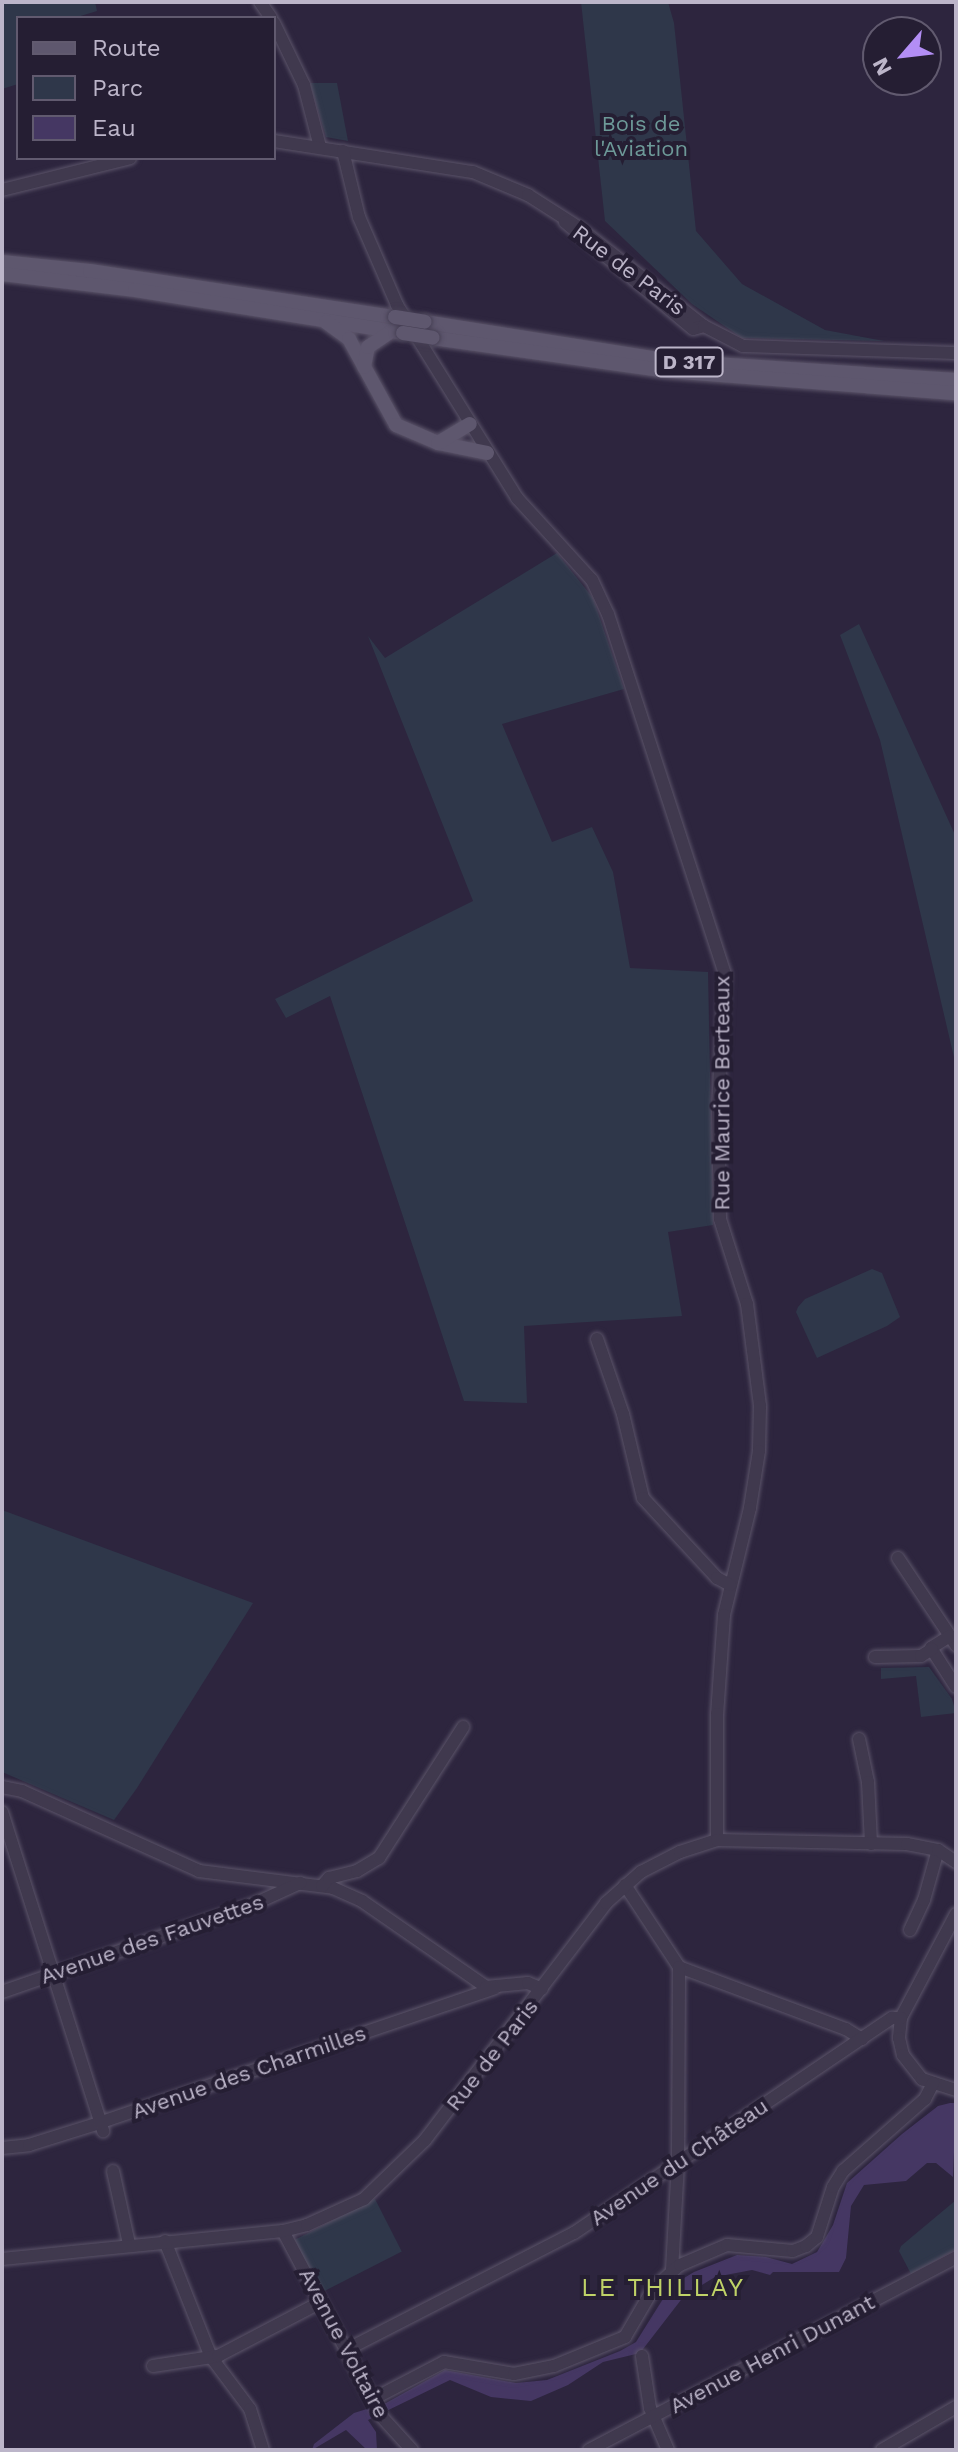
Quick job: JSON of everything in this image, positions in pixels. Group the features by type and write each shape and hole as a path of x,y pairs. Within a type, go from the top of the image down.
{"main road":[{"name":"D 317","path":"2,262 90,271 397,321 433,338 699,374 956,393"},
{"name":"D 317","path":"2,274 121,288 322,320 425,322 670,361 956,380"},
{"path":"322,320 349,339 396,425 438,443 487,453"},
{"path":"364,368 368,347 397,321"},
{"path":"438,443 470,424"}],"street":[{"path":"276,28 304,85 320,147"},
{"name":"Rue de Paris","path":"276,141 473,172 528,195 693,329 704,326 743,346 956,353"},
{"name":"Rue Maurice Berteaux","path":"343,151 363,227 397,321 434,364 517,498 592,580 603,602 725,974 718,1107 720,1219 747,1304 760,1406 759,1451 750,1508 724,1615 717,1714 717,1840"},
{"path":"2,190 122,160"},
{"path":"597,1339 623,1414 643,1498 717,1578 730,1585"},
{"path":"875,1657 921,1656 953,1640 898,1558"},
{"path":"932,1649 956,1687"},
{"path":"322,1886 329,1878 357,1871 379,1858 463,1727"},
{"path":"859,1739 868,1782 871,1844"},
{"path":"2,1787 22,1791 199,1871 249,1880 322,1886 362,1901 479,1983 495,1988"},
{"path":"2,1812 101,2127"},
{"name":"Rue de Paris","path":"2,2259 283,2231 364,2199 401,2167 606,1903 625,1885 660,1861 717,1840 907,1844 938,1850 956,1862"},
{"path":"910,1930 924,1900 938,1850"},
{"name":"Avenue des Fauvettes","path":"2,1992 254,1904 300,1883"},
{"path":"625,1885 679,1967 678,2162 672,2270"},
{"path":"956,1914 901,2018 899,2038 903,2055 911,2069 933,2083 956,2090"},
{"path":"679,1967 846,2029 862,2039"},
{"name":"Avenue des Charmilles","path":"2,2148 29,2145 101,2127 495,1988 528,1983 542,1989"},
{"name":"Avenue du Château","path":"346,2350 574,2233 892,2018 901,2018"},
{"path":"376,2407 444,2362 523,2373 615,2343 630,2330 653,2289 672,2270 727,2245 793,2251 806,2246 817,2237 833,2187 843,2171 925,2099 933,2083"},
{"path":"113,2171 129,2244"},
{"name":"Avenue Voltaire","path":"283,2231 376,2407 412,2450"},
{"path":"165,2241 211,2357 250,2409 263,2450"},
{"name":"Avenue Henri Dunant","path":"589,2450 956,2257"},
{"path":"153,2366 211,2357 321,2302"},
{"path":"642,2356 653,2416 668,2450"},
{"path":"882,2450 956,2407"}],"green space":[{"path":"2,2 95,2 97,11 81,16 16,16 16,85 2,89"},
{"name":"Bois de l'Aviation","path":"581,2 668,2 674,23 696,231 742,284 825,330 884,341 742,338 692,304 605,221"},
{"path":"310,83 337,83 348,141 326,137"},
{"path":"557,553 593,598 624,689 502,724 552,842 592,827 613,872 630,968 708,972 713,1225 668,1232 682,1316 524,1326 527,1403 464,1401 330,996 286,1018 275,999 473,901 368,636 385,658"},
{"path":"859,624 956,837 956,1066 880,740 840,635"},
{"path":"872,1269 882,1273 900,1317 817,1358 796,1312 798,1307 805,1299"},
{"path":"2,1510 253,1603 114,1820 2,1772"},
{"path":"929,1667 952,1699 956,1713 921,1717 916,1676 881,1679 881,1668"},
{"path":"375,2199 402,2252 322,2292 295,2240"},
{"path":"956,2200 956,2249 911,2274 899,2251 901,2246"}],"water":[{"path":"956,2103 953,2177 936,2163 927,2163 906,2181 864,2185 851,2206 846,2258 839,2272 773,2272 770,2275 752,2270 715,2277 684,2296 640,2353 603,2362 568,2385 531,2401 491,2397 450,2380 368,2420 376,2432 377,2450 367,2450 346,2430 312,2450 314,2444 354,2413 386,2403 445,2370 516,2383 547,2380 620,2351 636,2342 671,2286 694,2272 737,2255 766,2257 792,2264 817,2252 833,2225 847,2183 938,2106"}],"district":[{"name":"LE THILLAY","path":"663,2288"}]}
